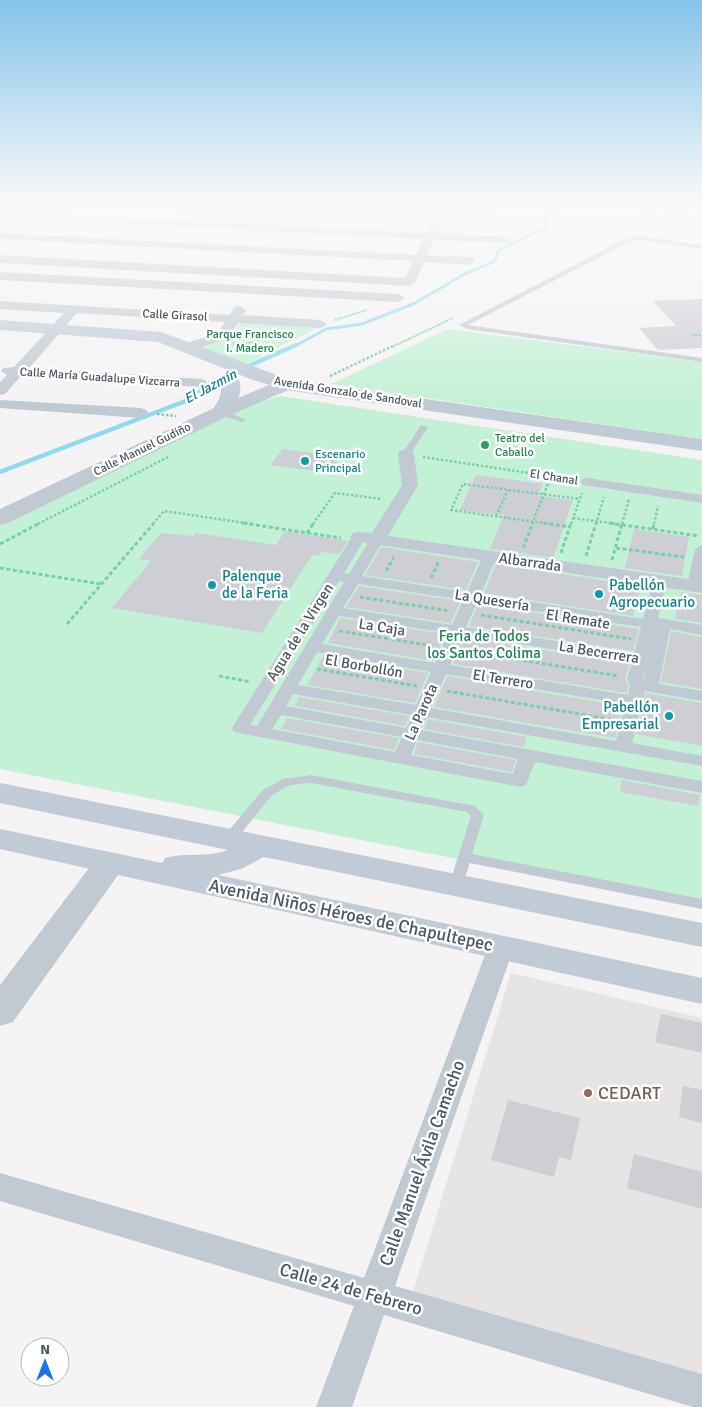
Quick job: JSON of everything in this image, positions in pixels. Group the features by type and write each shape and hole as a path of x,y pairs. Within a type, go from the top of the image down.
{"main road":[{"name":"Avenida Gonzalo de Sandoval","path":"0,325 155,349 278,388 702,455"},
{"name":"Avenida Gonzalo de Sandoval","path":"0,334 53,332 161,337 189,347 231,373"},
{"path":"221,412 228,402 232,391 231,373"},
{"name":"Avenida Gonzalo de Sandoval","path":"278,388 702,445"},
{"path":"0,793 244,842 460,871 702,935"},
{"name":"Avenida Niños Héroes de Chapultepec","path":"0,839 702,991"},
{"path":"110,862 206,867 242,858 244,842"}],"street":[{"path":"0,392 108,273"},
{"path":"237,273 409,282 413,273"},
{"path":"189,347 223,336 262,274"},
{"path":"0,276 399,298"},
{"name":"Calle Girasol","path":"0,305 320,324"},
{"name":"Calle María Guadalupe Vizcarra","path":"0,370 200,383"},
{"name":"Calle Manuel Gudiño","path":"0,518 221,412 278,388"},
{"path":"0,404 141,413"},
{"path":"378,539 410,485 406,454"},
{"name":"El Chanal","path":"587,482 702,499"},
{"name":"Albarrada","path":"358,539 378,539 698,586"},
{"name":"Agua de la Virgen","path":"358,539 240,728 262,732 378,539"},
{"path":"698,586 701,554"},
{"name":"La Parota","path":"401,758 490,556"},
{"name":"La Quesería","path":"335,576 702,630"},
{"path":"623,747 648,660 660,581"},
{"name":"La Becerrera","path":"335,611 648,660"},
{"path":"648,660 644,641 654,623"},
{"name":"El Terrero","path":"313,647 635,701"},
{"path":"641,683 702,696"},
{"path":"289,688 702,761"},
{"path":"276,709 702,787"},
{"path":"262,732 520,781 528,755"},
{"path":"0,1012 110,862"},
{"name":"Calle Manuel Ávila Camacho","path":"334,1407 501,947"},
{"name":"Calle 24 de Febrero","path":"0,1187 702,1392"}],"lane":[{"path":"564,273 462,325 702,360"},
{"path":"221,412 242,420"},
{"path":"406,454 424,427"},
{"path":"244,842 267,793 286,782 311,779 471,809 478,815 460,871 702,904"}],"path":[{"path":"320,324 388,304 399,298"},
{"path":"692,335 702,335"},
{"path":"233,343 249,343 244,346 240,349 233,343"},
{"name":"El Chanal","path":"406,454 587,482"},
{"path":"0,544 172,455"},
{"path":"518,560 550,476"},
{"path":"557,566 587,482"},
{"path":"570,526 450,510 463,484 580,499"},
{"path":"582,569 608,485"},
{"path":"609,573 632,488"},
{"path":"496,516 508,490"},
{"path":"307,533 335,493 400,502"},
{"path":"653,529 661,493"},
{"path":"67,624 164,511 358,539"},
{"path":"573,518 702,536"},
{"path":"380,583 402,543"},
{"path":"616,548 701,554"},
{"path":"425,590 445,549"},
{"path":"0,568 101,584"},
{"name":"El Remate","path":"345,594 644,641"},
{"name":"La Caja","path":"324,629 572,669 641,683"},
{"path":"566,689 578,649"},
{"name":"El Borbollón","path":"301,667 629,722"}],"shaded area":[{"path":"511,973 702,1018 702,1379 412,1295"}],"green space":[{"name":"Parque Francisco I. Madero","path":"240,322 319,327 244,365 202,348 231,337"},
{"path":"448,329 702,362 702,439 331,384"},
{"name":"Feria de Todos los Santos Colima","path":"280,396 702,460 702,907 0,769 0,524 248,405"}],"building":[{"path":"702,299 702,348 658,350 639,328 676,326 653,301"},
{"name":"Escenario Principal","path":"283,449 340,457 328,473 270,465"},
{"path":"476,475 543,484 538,496 573,500 553,558 490,549 504,515 460,510"},
{"path":"634,529 689,537 682,576 625,568"},
{"name":"Palenque de la Feria","path":"285,531 348,541 339,554 321,552 319,556 312,555 262,633 112,608 151,561 139,559 161,533 193,536 196,533 276,545"},
{"path":"381,547 478,562 466,590 365,575"},
{"path":"496,564 641,586 633,616 484,593"},
{"path":"359,586 460,601 451,623 346,607"},
{"path":"681,592 702,595 702,623 675,619"},
{"path":"478,604 639,629 633,651 469,626"},
{"path":"340,618 445,634 434,661 328,643"},
{"path":"671,631 702,637 702,689 661,682"},
{"path":"464,637 630,664 625,678 628,685 627,693 453,664"},
{"path":"324,655 428,673 415,703 307,685"},
{"path":"447,676 623,706 615,738 434,707"},
{"name":"Pabellón Empresarial","path":"646,693 702,703 702,746 636,734"},
{"path":"299,697 409,716 405,726 295,706"},
{"path":"287,718 399,738 394,750 281,729"},
{"path":"428,719 527,737 523,747 424,729"},
{"path":"418,742 516,760 512,772 414,754"},
{"path":"622,780 700,795 698,806 620,792"},
{"path":"661,1014 702,1023 702,1053 655,1042"},
{"path":"683,1086 702,1090 702,1123 679,1117"},
{"path":"508,1100 580,1118 571,1160 559,1157 554,1177 491,1160"},
{"path":"634,1154 702,1172 702,1209 627,1188"}],"waterway":[{"name":"El Jazmín","path":"293,347 326,329 362,324 413,304 468,273"},
{"name":"El Jazmín","path":"0,472 191,399 210,383 296,345"}],"place":[{"name":"Teatro del Caballo","path":"485,445"},
{"name":"Escenario Principal","path":"305,461"},
{"name":"Palenque de la Feria","path":"212,585"},
{"name":"Pabellón Agropecuario","path":"599,594"},
{"name":"Pabellón Empresarial","path":"669,716"},
{"name":"CEDART","path":"588,1093"}]}
